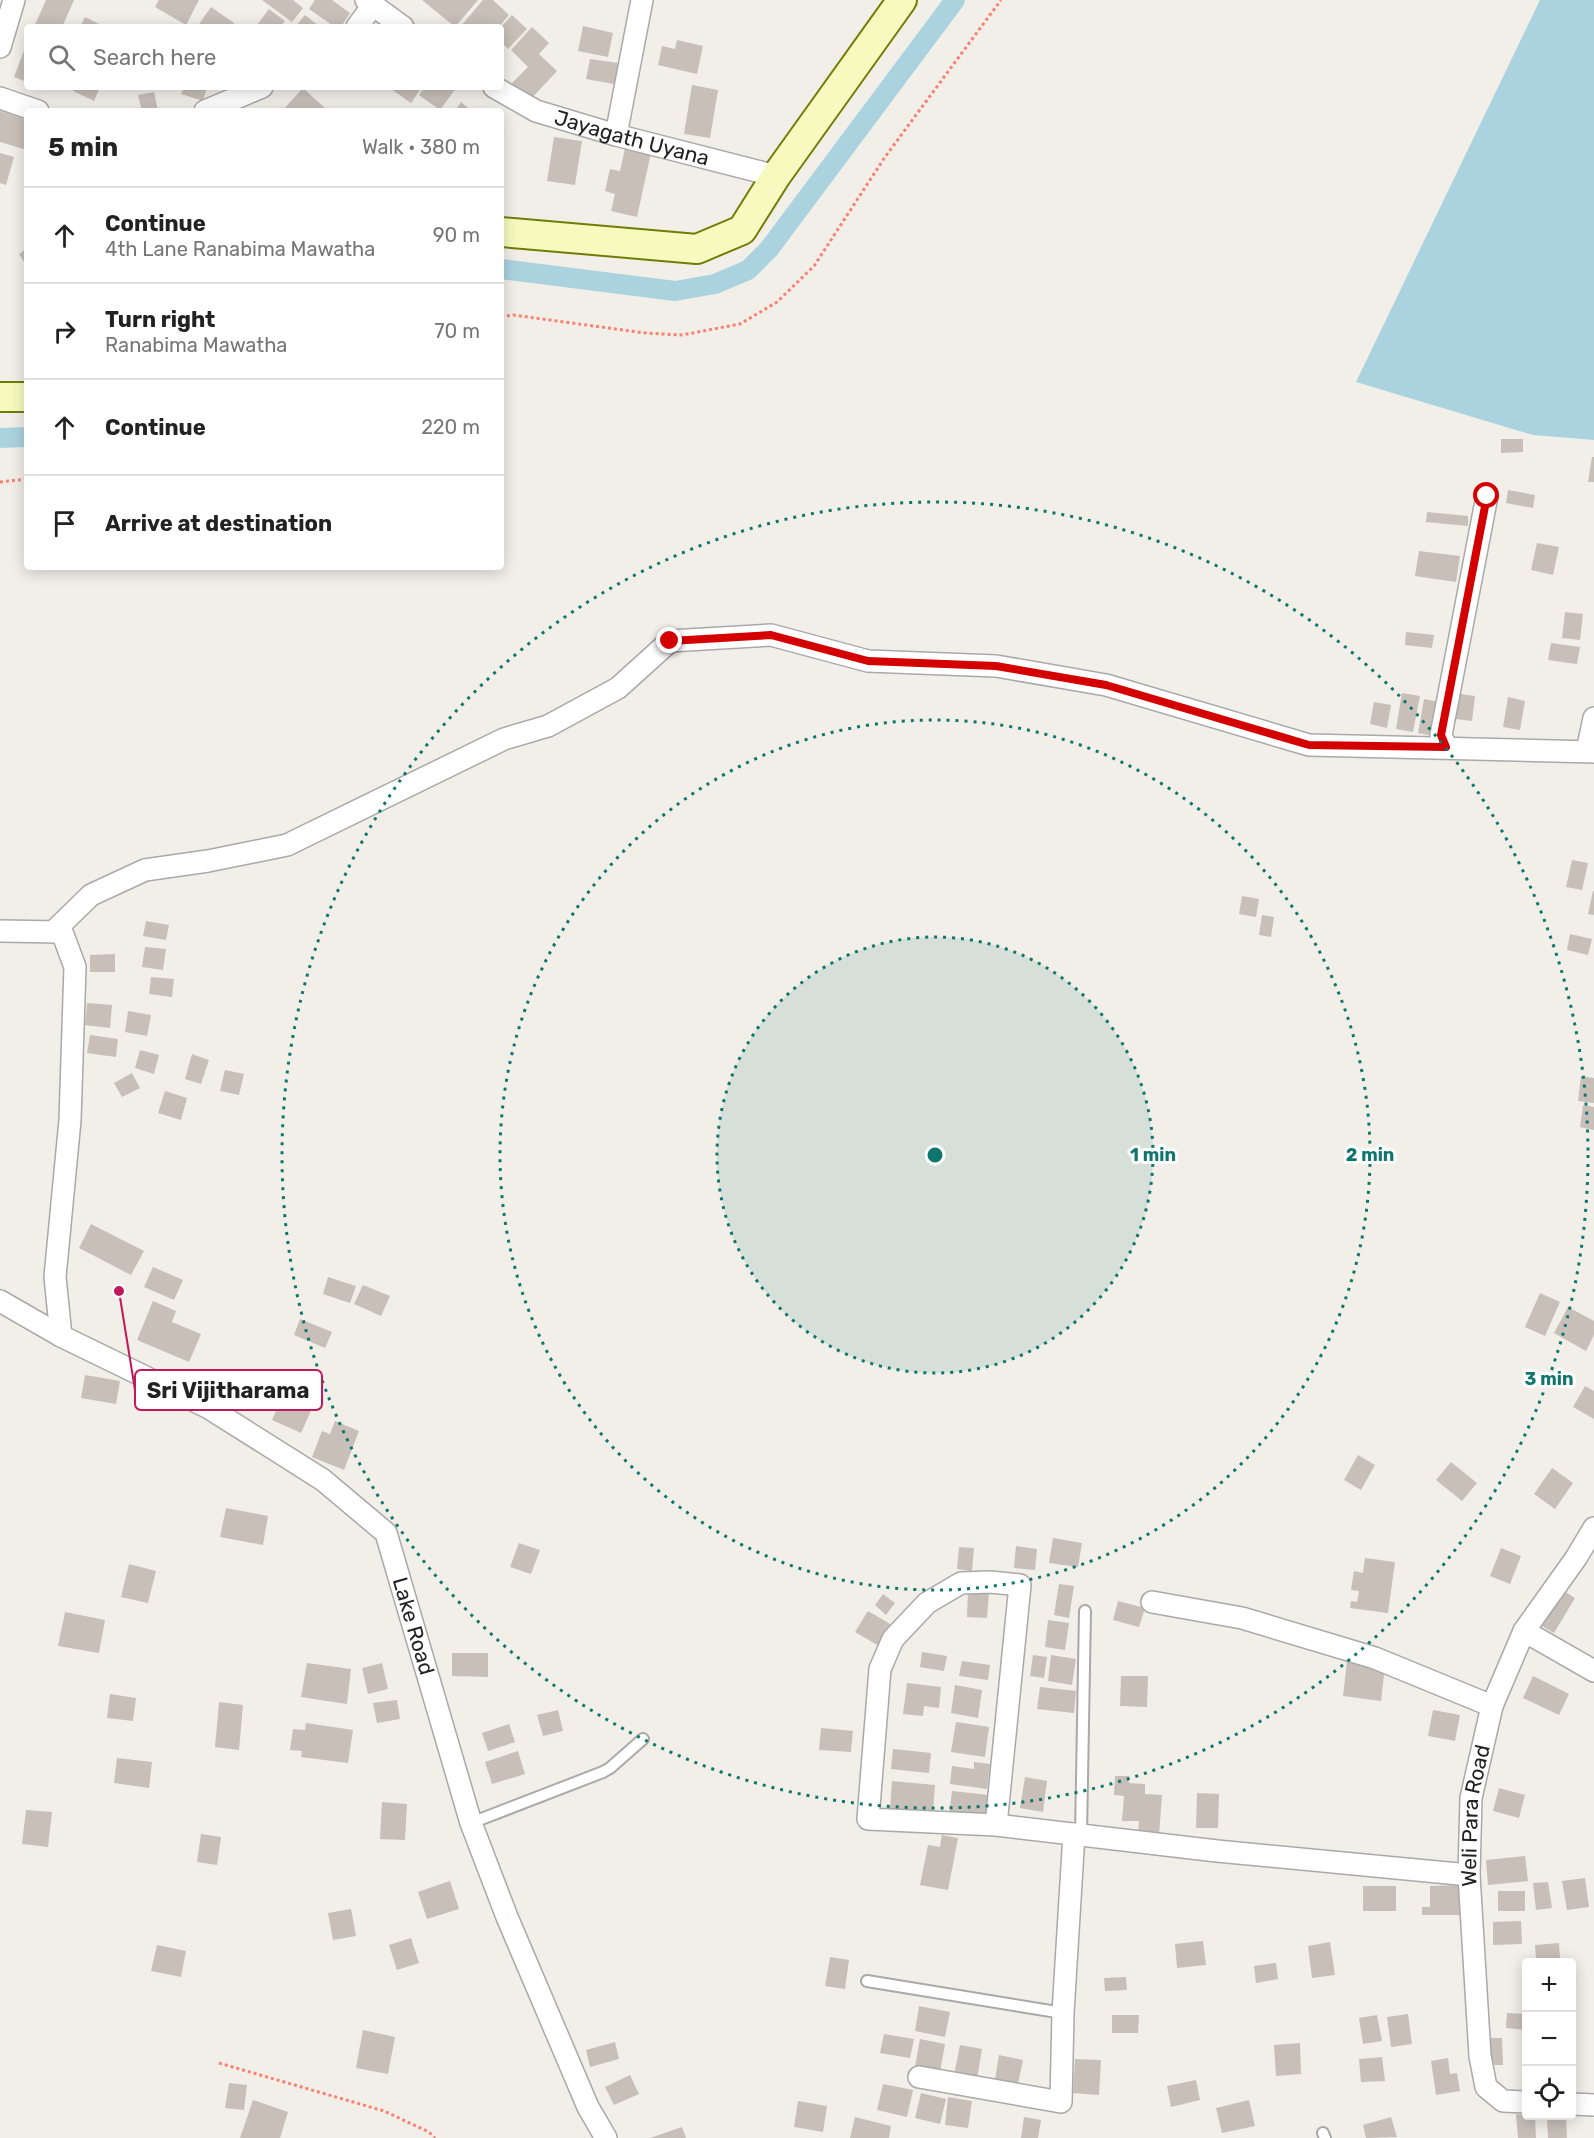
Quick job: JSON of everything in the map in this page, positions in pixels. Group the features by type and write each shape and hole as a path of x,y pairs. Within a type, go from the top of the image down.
{"main road":[{"path":"504,232 697,249 742,230 776,176 902,0"},
{"path":"0,397 24,397"}],"street":[{"path":"0,47 14,0"},
{"path":"616,135 642,0"},
{"path":"358,24 369,2 399,24"},
{"path":"212,108 255,90"},
{"name":"Jayagath Uyana","path":"499,90 536,111 616,135 776,176"},
{"path":"0,98 29,108"},
{"path":"1446,747 1441,735 1487,496"},
{"path":"53,932 91,895 145,870 208,861 287,845 504,739 548,726 618,688 670,641 771,635 868,661 996,666 1106,685 1309,745 1591,752 1594,718"},
{"path":"0,931 62,932 75,967 70,1120 55,1277 61,1336"},
{"name":"Lake Road","path":"0,1301 61,1336 209,1408 323,1480 386,1533 471,1823 588,2107 606,2138"},
{"name":"Weli Para Road","path":"1522,2102 1503,2101 1486,2087 1480,2055 1468,1875 1472,1798 1492,1706 1524,1631 1576,1558 1594,1528"},
{"path":"996,1825 1020,1586 990,1582 961,1583 927,1603 893,1639 880,1669 868,1820 996,1825 1217,1851 1468,1875"},
{"path":"1152,1602 1242,1618 1375,1658 1492,1706"},
{"path":"1524,1631 1594,1671"},
{"path":"919,2078 1061,2102 1064,2013 1078,1835"},
{"path":"1576,2104 1594,2105"}],"lane":[{"path":"1078,1835 1085,1611"},
{"path":"471,1823 603,1772 643,1739"},
{"path":"867,1981 1064,2013"}],"path":[{"path":"504,316 513,315 645,333 682,335 740,324 777,302 814,266 885,157 1001,0"},
{"path":"0,482 24,479"},
{"path":"219,2063 384,2111 429,2132 435,2138"}],"water":[{"path":"1540,0 1594,0 1594,440 1533,435 1356,382"}],"building":[{"path":"46,0 74,0 63,24 35,24"},
{"path":"159,0 199,0 187,24 155,7"},
{"path":"262,0 293,0 303,8 292,22"},
{"path":"315,0 332,0 350,13 343,24 331,24 309,9"},
{"path":"422,0 478,0 458,24 451,24"},
{"path":"483,0 493,0 509,15 502,24 463,24"},
{"path":"211,7 234,23 234,24 199,24"},
{"path":"269,9 285,21 282,24 258,24"},
{"path":"305,15 316,24 298,24"},
{"path":"512,15 527,29 508,49 504,45 504,24"},
{"path":"85,17 99,24 82,24"},
{"path":"583,26 613,33 608,57 578,51"},
{"path":"532,27 549,43 539,54 557,71 530,100 512,83 528,67 511,50"},
{"path":"677,40 703,46 697,74 658,65 662,46 675,49"},
{"path":"24,51 24,81 14,77"},
{"path":"590,59 618,63 614,84 586,79"},
{"path":"692,85 718,90 710,138 684,134"},
{"path":"73,90 99,90 94,101"},
{"path":"183,90 206,90 203,101 181,94"},
{"path":"301,90 305,90 325,108 285,108"},
{"path":"392,90 420,90 411,103"},
{"path":"423,90 455,90 441,108 437,108 419,95"},
{"path":"154,92 157,108 141,108 138,95"},
{"path":"461,102 468,108 457,108"},
{"path":"0,111 24,119 24,149 0,142"},
{"path":"554,137 582,141 575,185 547,181"},
{"path":"625,148 651,153 637,217 611,211 615,194 605,191 610,169 620,171"},
{"path":"0,153 14,157 6,185 0,183"},
{"path":"24,250 24,262 19,254"},
{"path":"1501,439 1523,439 1523,452 1501,453"},
{"path":"1592,457 1594,457 1594,482 1588,482"},
{"path":"1508,490 1535,495 1533,508 1506,503"},
{"path":"1427,512 1468,516 1468,526 1426,522"},
{"path":"1537,543 1559,547 1553,575 1531,570"},
{"path":"1419,551 1460,556 1456,582 1415,576"},
{"path":"1565,612 1583,614 1580,640 1562,638"},
{"path":"1406,632 1434,635 1432,648 1405,645"},
{"path":"1551,643 1580,647 1577,664 1548,660"},
{"path":"1402,693 1420,696 1413,732 1396,729"},
{"path":"1460,694 1475,696 1472,721 1456,719"},
{"path":"1508,697 1525,701 1520,730 1503,727"},
{"path":"1424,699 1439,702 1433,736 1418,733"},
{"path":"1374,702 1391,705 1387,728 1370,724"},
{"path":"1572,860 1588,863 1582,890 1566,887"},
{"path":"1594,891 1594,915 1588,914"},
{"path":"1242,896 1259,899 1256,917 1239,914"},
{"path":"1262,915 1274,917 1271,937 1259,935"},
{"path":"146,921 169,925 166,940 143,936"},
{"path":"1570,934 1592,939 1588,955 1567,950"},
{"path":"145,947 166,949 163,970 142,967"},
{"path":"115,954 115,972 90,972 90,955"},
{"path":"151,977 174,979 172,997 149,994"},
{"path":"87,1003 112,1005 110,1028 85,1025"},
{"path":"128,1011 151,1015 147,1036 125,1032"},
{"path":"90,1035 118,1039 116,1057 87,1053"},
{"path":"140,1050 159,1055 154,1074 135,1068"},
{"path":"192,1054 209,1060 201,1084 185,1079"},
{"path":"225,1070 244,1074 239,1095 220,1091"},
{"path":"132,1073 140,1088 122,1097 114,1083"},
{"path":"1581,1076 1594,1078 1594,1103 1578,1101"},
{"path":"165,1091 187,1098 181,1120 158,1113"},
{"path":"1583,1105 1594,1107 1594,1130 1580,1127"},
{"path":"91,1224 144,1251 131,1275 79,1248"},
{"path":"153,1267 183,1280 174,1300 144,1287"},
{"path":"328,1277 356,1286 350,1303 323,1294"},
{"path":"363,1285 390,1296 381,1316 354,1304"},
{"path":"1540,1293 1560,1302 1545,1336 1525,1327"},
{"path":"153,1301 176,1311 172,1322 201,1334 189,1362 137,1340"},
{"path":"1568,1307 1594,1321 1594,1335 1586,1351 1554,1333"},
{"path":"300,1319 332,1332 325,1348 294,1335"},
{"path":"85,1375 120,1381 116,1404 81,1398"},
{"path":"288,1384 317,1397 301,1433 272,1420"},
{"path":"1585,1386 1594,1391 1594,1419 1573,1407"},
{"path":"335,1421 359,1431 344,1470 312,1457 322,1431 330,1434"},
{"path":"1358,1455 1375,1465 1361,1490 1344,1480"},
{"path":"1451,1462 1477,1483 1462,1501 1436,1480"},
{"path":"1552,1468 1573,1483 1555,1509 1534,1494"},
{"path":"226,1508 268,1516 263,1545 220,1537"},
{"path":"1053,1538 1082,1543 1078,1567 1049,1563"},
{"path":"519,1543 540,1550 531,1574 510,1567"},
{"path":"1016,1546 1037,1549 1035,1570 1014,1568"},
{"path":"959,1547 974,1548 972,1571 957,1569"},
{"path":"1501,1548 1521,1556 1510,1584 1490,1576"},
{"path":"1365,1558 1395,1562 1388,1613 1350,1608 1351,1601 1357,1602 1359,1591 1351,1590 1354,1571 1363,1573"},
{"path":"129,1564 156,1571 148,1603 121,1597"},
{"path":"1059,1584 1074,1586 1069,1618 1054,1615"},
{"path":"1561,1589 1575,1598 1554,1633 1540,1625"},
{"path":"968,1590 989,1592 987,1618 967,1617"},
{"path":"883,1594 895,1603 886,1615 875,1605"},
{"path":"1118,1601 1145,1608 1139,1627 1113,1620"},
{"path":"868,1611 892,1625 879,1646 855,1632"},
{"path":"65,1612 105,1620 99,1653 58,1646"},
{"path":"1048,1620 1069,1623 1065,1650 1045,1647"},
{"path":"922,1652 947,1656 944,1671 920,1667"},
{"path":"452,1653 488,1653 488,1677 452,1676"},
{"path":"1033,1655 1047,1657 1044,1678 1030,1676"},
{"path":"1051,1655 1076,1659 1072,1685 1048,1681"},
{"path":"962,1661 990,1665 988,1680 959,1676"},
{"path":"1347,1661 1385,1666 1381,1701 1343,1696"},
{"path":"307,1663 351,1669 347,1704 301,1697"},
{"path":"382,1663 388,1689 368,1694 362,1668"},
{"path":"1121,1676 1148,1676 1147,1707 1120,1706"},
{"path":"1533,1676 1569,1694 1559,1715 1523,1698"},
{"path":"907,1683 941,1687 939,1708 924,1706 923,1716 903,1714"},
{"path":"955,1685 982,1690 978,1718 951,1713"},
{"path":"1040,1687 1076,1691 1074,1713 1037,1709"},
{"path":"110,1694 136,1698 133,1721 107,1718"},
{"path":"397,1700 400,1719 377,1723 373,1703"},
{"path":"219,1702 243,1705 239,1750 215,1747"},
{"path":"558,1710 563,1731 543,1736 537,1715"},
{"path":"1433,1710 1460,1715 1455,1741 1428,1736"},
{"path":"956,1722 989,1727 985,1757 951,1752"},
{"path":"306,1723 353,1730 348,1763 301,1757 302,1751 290,1750 293,1729 305,1730"},
{"path":"509,1724 515,1742 488,1751 482,1733"},
{"path":"821,1728 853,1731 851,1752 819,1750"},
{"path":"893,1749 931,1753 929,1773 891,1769"},
{"path":"518,1751 525,1774 492,1784 485,1762"},
{"path":"117,1758 152,1762 149,1788 114,1783"},
{"path":"974,1762 990,1764 987,1789 950,1784 952,1766 974,1769"},
{"path":"1115,1776 1129,1776 1129,1783 1145,1784 1145,1794 1162,1795 1159,1836 1138,1834 1139,1821 1122,1821 1124,1796 1114,1795"},
{"path":"1025,1777 1047,1781 1043,1812 1020,1808"},
{"path":"892,1781 935,1785 933,1812 890,1809"},
{"path":"1499,1788 1525,1795 1519,1818 1493,1811"},
{"path":"952,1791 989,1795 986,1821 949,1816"},
{"path":"1197,1793 1219,1794 1218,1828 1196,1828"},
{"path":"382,1802 407,1804 405,1840 380,1839"},
{"path":"26,1810 52,1812 48,1847 22,1844"},
{"path":"201,1834 221,1837 217,1865 197,1862"},
{"path":"942,1835 958,1838 948,1890 920,1885 928,1845 940,1847"},
{"path":"1525,1856 1528,1881 1488,1885 1486,1860"},
{"path":"1585,1878 1589,1907 1567,1910 1562,1881"},
{"path":"450,1881 459,1909 427,1919 418,1892"},
{"path":"1548,1882 1552,1908 1536,1910 1533,1883"},
{"path":"1460,1885 1460,1915 1422,1915 1422,1907 1430,1907 1430,1886"},
{"path":"1363,1886 1396,1886 1396,1911 1363,1911"},
{"path":"1498,1891 1525,1891 1525,1911 1498,1911"},
{"path":"351,1909 356,1936 333,1940 328,1913"},
{"path":"1521,1921 1522,1944 1493,1945 1493,1922"},
{"path":"411,1938 419,1963 397,1970 389,1945"},
{"path":"1203,1941 1206,1965 1177,1968 1175,1944"},
{"path":"1330,1942 1335,1975 1312,1978 1308,1946"},
{"path":"1559,1943 1560,1958 1536,1958 1535,1945"},
{"path":"157,1945 186,1951 181,1977 151,1971"},
{"path":"830,1957 849,1960 845,1989 825,1986"},
{"path":"1276,1963 1278,1979 1256,1983 1254,1966"},
{"path":"1126,1977 1127,1990 1105,1991 1104,1978"},
{"path":"919,2006 950,2012 945,2037 915,2031"},
{"path":"1507,2013 1522,2014 1522,2030 1506,2028"},
{"path":"1408,2014 1412,2044 1391,2047 1387,2017"},
{"path":"1112,2015 1139,2015 1138,2033 1112,2033"},
{"path":"1377,2015 1382,2041 1363,2044 1359,2018"},
{"path":"363,2030 395,2037 388,2074 356,2068"},
{"path":"884,2034 914,2039 910,2058 880,2053"},
{"path":"1490,2038 1502,2038 1503,2065 1491,2065"},
{"path":"920,2039 945,2044 940,2072 915,2067"},
{"path":"615,2042 619,2059 590,2067 586,2050"},
{"path":"1300,2043 1301,2074 1276,2076 1274,2045"},
{"path":"960,2045 982,2049 977,2079 954,2075"},
{"path":"999,2055 1023,2060 1018,2084 995,2080"},
{"path":"1382,2057 1385,2081 1361,2082 1359,2059"},
{"path":"1448,2058 1450,2074 1457,2073 1460,2091 1436,2095 1431,2061"},
{"path":"1075,2059 1101,2060 1099,2095 1073,2093"},
{"path":"630,2075 639,2094 614,2105 605,2087"},
{"path":"1196,2080 1200,2100 1171,2107 1167,2086"},
{"path":"229,2083 247,2085 244,2110 225,2108"},
{"path":"883,2084 913,2090 907,2117 877,2110"},
{"path":"921,2093 946,2099 940,2124 915,2118"},
{"path":"948,2097 972,2101 968,2128 945,2125"},
{"path":"253,2100 288,2112 280,2138 240,2138"},
{"path":"1249,2100 1255,2126 1222,2133 1216,2108"},
{"path":"798,2101 827,2106 823,2132 794,2127"},
{"path":"1516,2114 1522,2115 1522,2120 1535,2120 1536,2138 1518,2138"},
{"path":"855,2117 891,2126 889,2138 850,2138"},
{"path":"1024,2117 1041,2120 1038,2138 1021,2138"},
{"path":"1391,2117 1397,2137 1366,2138 1363,2125"},
{"path":"1547,2120 1566,2120 1567,2138 1548,2138"},
{"path":"682,2127 686,2138 650,2138"}],"waterway":[{"path":"504,269 675,291 715,284 748,270 769,249 955,0"},
{"path":"0,438 24,437"}],"place":[{"name":"Sri Vijitharama","path":"119,1291"}],"route":[{"path":"670,641 771,635 868,661 996,666 1106,685 1309,745 1446,747 1441,735 1487,496"}]}
